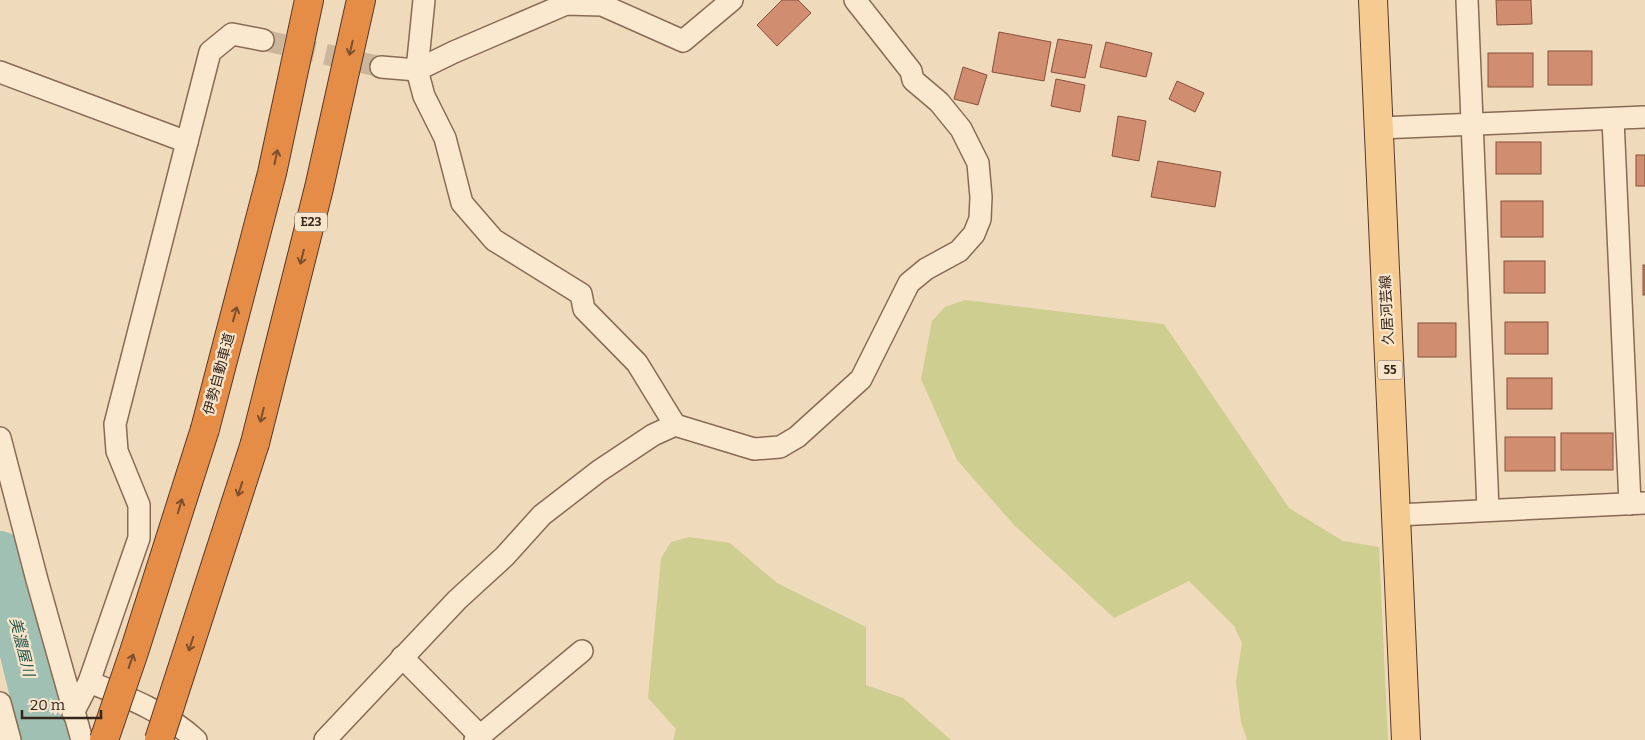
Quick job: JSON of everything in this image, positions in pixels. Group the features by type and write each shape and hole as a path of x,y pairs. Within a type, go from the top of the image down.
{"highway":[{"name":"伊勢自動車道","path":"104,740 134,652 204,429 272,174 309,0"},
{"name":"E23","path":"159,740 255,443 319,188 361,0"}],"main road":[{"name":"久居河芸線","path":"1373,0 1406,740"}],"street":[{"path":"424,0 418,70 424,96 445,138 462,203 494,240 581,294 584,309 637,363 675,425"},
{"path":"381,67 418,70 454,52 566,4 602,5 683,42 732,0"},
{"path":"326,740 457,600 505,556 542,515 599,471 653,435 675,425 754,449 780,448 796,438 860,379 909,283 926,269 959,251 974,234 980,219 981,178 971,146 950,115 913,80 910,71 856,0"},
{"path":"1467,0 1488,509"},
{"path":"73,713 89,682 140,538 139,505 117,451 115,424 210,52 232,34 263,40"},
{"path":"0,72 187,142"},
{"path":"1379,128 1645,117"},
{"path":"1397,515 1488,509 1637,504 1613,119"},
{"path":"0,438 73,713 82,740"},
{"path":"402,658 477,738 582,651"},
{"path":"89,682 134,700 158,713 196,740"},
{"path":"0,703 10,740"}],"green space":[{"path":"965,300 1164,324 1289,508 1343,541 1379,547 1388,740 1247,740 1241,722 1236,682 1242,643 1234,626 1189,581 1114,618 1014,525 957,460 921,379 932,321 945,307"},
{"path":"689,537 730,543 777,583 866,627 866,685 903,698 951,740 673,740 676,729 648,698 661,558 671,542"}],"building":[{"path":"782,0 798,0 811,13 777,46 757,25"},
{"path":"1496,0 1531,0 1532,24 1497,25"},
{"path":"999,32 1051,42 1044,81 992,72"},
{"path":"1058,39 1092,45 1085,78 1051,72"},
{"path":"1106,42 1152,53 1146,77 1100,67"},
{"path":"1548,51 1592,51 1592,85 1548,85"},
{"path":"1488,53 1533,53 1533,87 1488,87"},
{"path":"963,67 987,75 978,105 954,99"},
{"path":"1056,79 1085,85 1080,112 1051,106"},
{"path":"1177,81 1204,93 1195,112 1169,99"},
{"path":"1118,116 1146,121 1139,161 1112,156"},
{"path":"1496,142 1541,142 1541,174 1496,174"},
{"path":"1636,155 1645,155 1645,186 1636,186"},
{"path":"1158,161 1221,172 1215,207 1151,197"},
{"path":"1501,201 1543,201 1543,237 1501,237"},
{"path":"1504,261 1545,261 1545,293 1504,293"},
{"path":"1643,265 1645,265 1645,295 1643,295"},
{"path":"1505,322 1548,322 1548,354 1505,354"},
{"path":"1418,323 1456,323 1456,357 1418,357"},
{"path":"1507,378 1552,378 1552,409 1507,409"},
{"path":"1561,433 1613,433 1613,470 1561,470"},
{"path":"1505,437 1555,437 1555,471 1505,471"}],"waterway":[{"name":"美濃屋川","path":"0,555 45,740"}],"tunnel":[{"path":"263,40 381,67"}]}
